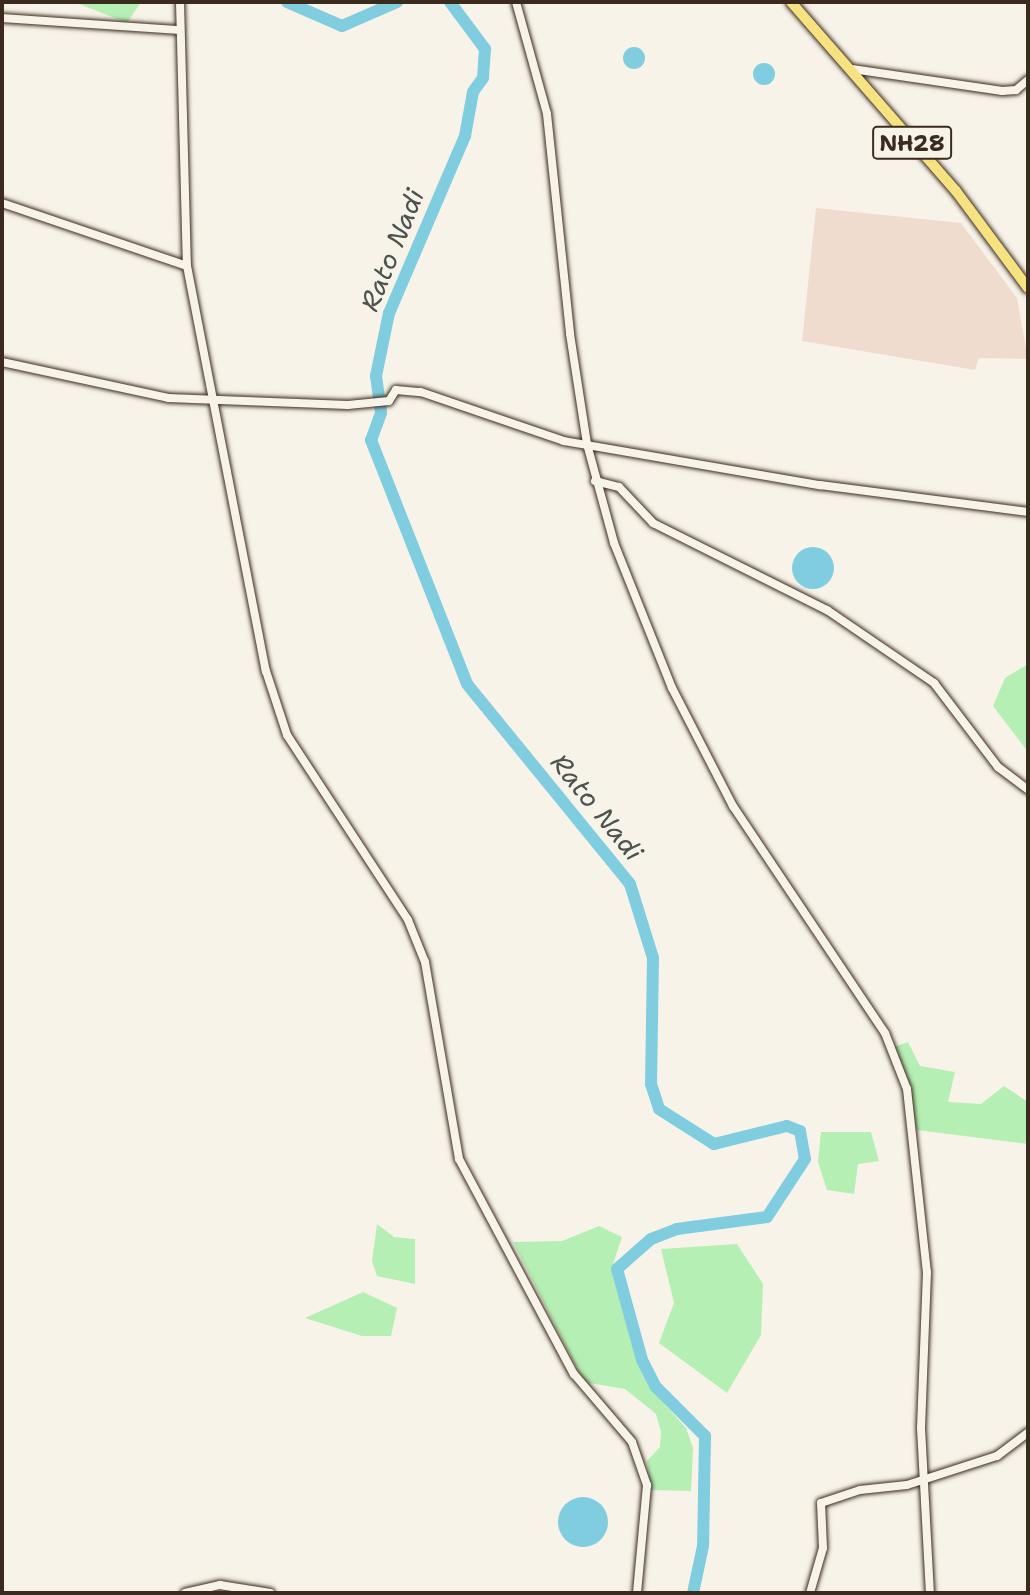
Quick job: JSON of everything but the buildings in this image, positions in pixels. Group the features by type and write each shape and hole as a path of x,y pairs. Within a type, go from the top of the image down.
{"main road":[{"name":"NH28","path":"791,2 852,69 1028,288"}],"street":[{"path":"180,2 187,266 266,671 287,735 408,920 421,952 459,1159 574,1374 632,1442 647,1485 637,1593"},
{"path":"516,2 547,114 587,444 595,481 678,700 754,843 885,1033 901,1071 913,1123 927,1272 923,1479 930,1593"},
{"path":"2,18 180,30"},
{"path":"852,69 1002,91 1028,80"},
{"path":"2,204 187,266"},
{"path":"2,362 73,381 211,400 363,403 388,401 396,390 421,392 456,409 587,444 820,485 1028,512"},
{"path":"595,481 623,490 653,523 827,610 934,682 998,767 1028,790"},
{"path":"810,1593 823,1548 821,1503 923,1479 997,1456 1028,1433"},
{"path":"185,1593 220,1586 270,1593"}],"shaded area":[{"path":"816,208 961,223 1017,298 1028,359 979,358 975,370 802,341"}],"green space":[{"path":"57,2 141,2 127,23 77,3"},
{"path":"1028,664 1028,752 993,706 1005,678"},
{"path":"908,1042 920,1066 955,1072 948,1102 981,1104 1004,1086 1028,1102 1028,1144 917,1130 894,1047"},
{"path":"821,1132 871,1132 879,1161 858,1164 854,1194 827,1190 818,1162"},
{"path":"377,1224 394,1237 415,1239 415,1284 377,1276 372,1261"},
{"path":"599,1226 622,1237 612,1267 636,1360 649,1387 686,1428 693,1448 691,1491 651,1490 647,1461 660,1447 661,1432 656,1414 625,1389 584,1382 513,1242 562,1241"},
{"path":"737,1244 763,1284 761,1335 727,1393 659,1343 674,1303 661,1249"},
{"path":"363,1292 397,1308 391,1336 362,1336 305,1318"}],"water":[{"path":"634,47 642,50 645,58 642,66 634,69 626,66 623,58 626,50"},
{"path":"764,63 772,66 775,74 772,82 764,85 756,82 753,74 756,66"},
{"path":"813,547 828,553 834,568 828,583 813,589 798,583 792,568 798,553"},
{"path":"573,1498 593,1498 607,1512 607,1532 593,1546 573,1546 559,1532 559,1512"}],"waterway":[{"name":"Rato Nadi","path":"287,2 342,26 397,2"},
{"name":"Rato Nadi","path":"450,2 485,49 483,78 473,92 465,136 389,313 376,376 381,413 371,440 467,684 630,884 653,958 651,1084 659,1109 714,1144 787,1126 800,1131 805,1159 767,1217 677,1229 651,1239 617,1269 642,1360 655,1386 705,1436 703,1546 693,1593"}]}
